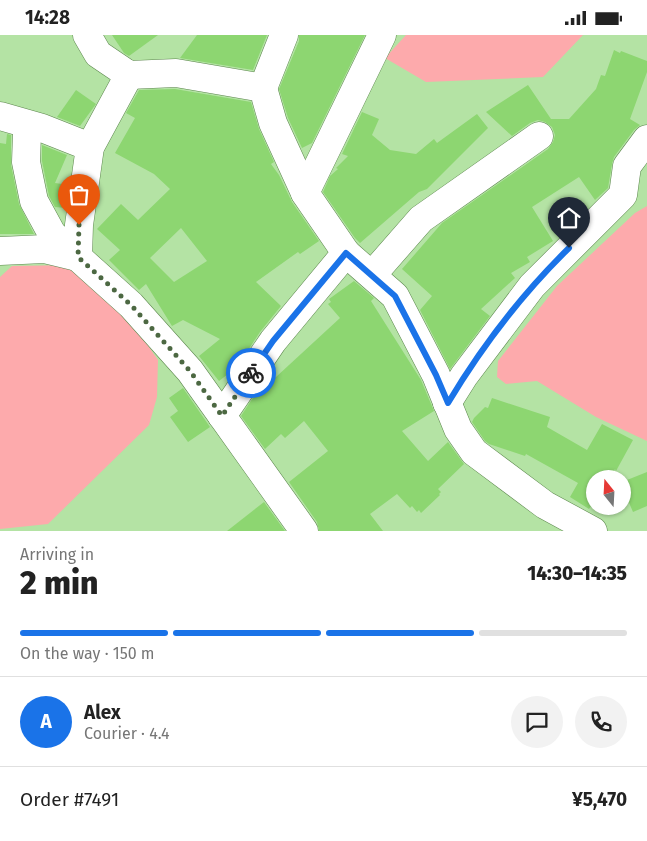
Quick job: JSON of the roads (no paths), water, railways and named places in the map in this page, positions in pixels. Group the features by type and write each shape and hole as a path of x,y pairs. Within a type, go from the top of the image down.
{"street":[{"path":"87,35 98,54 129,75 176,73 263,87"},
{"path":"284,35 263,87 274,123 305,193 346,253 395,296 436,375 458,429 474,452 545,505 593,531"},
{"path":"305,193 382,35"},
{"path":"78,257 79,225 90,147 129,75"},
{"path":"0,116 42,128 90,147"},
{"path":"27,133 26,162 34,201 52,234 131,305 190,371 304,531"},
{"path":"372,275 421,219 540,136"},
{"path":"448,403 464,376 532,286 623,195 627,166 647,139"},
{"path":"0,251 44,249 78,257"},
{"path":"222,416 273,341 346,253"}]}
